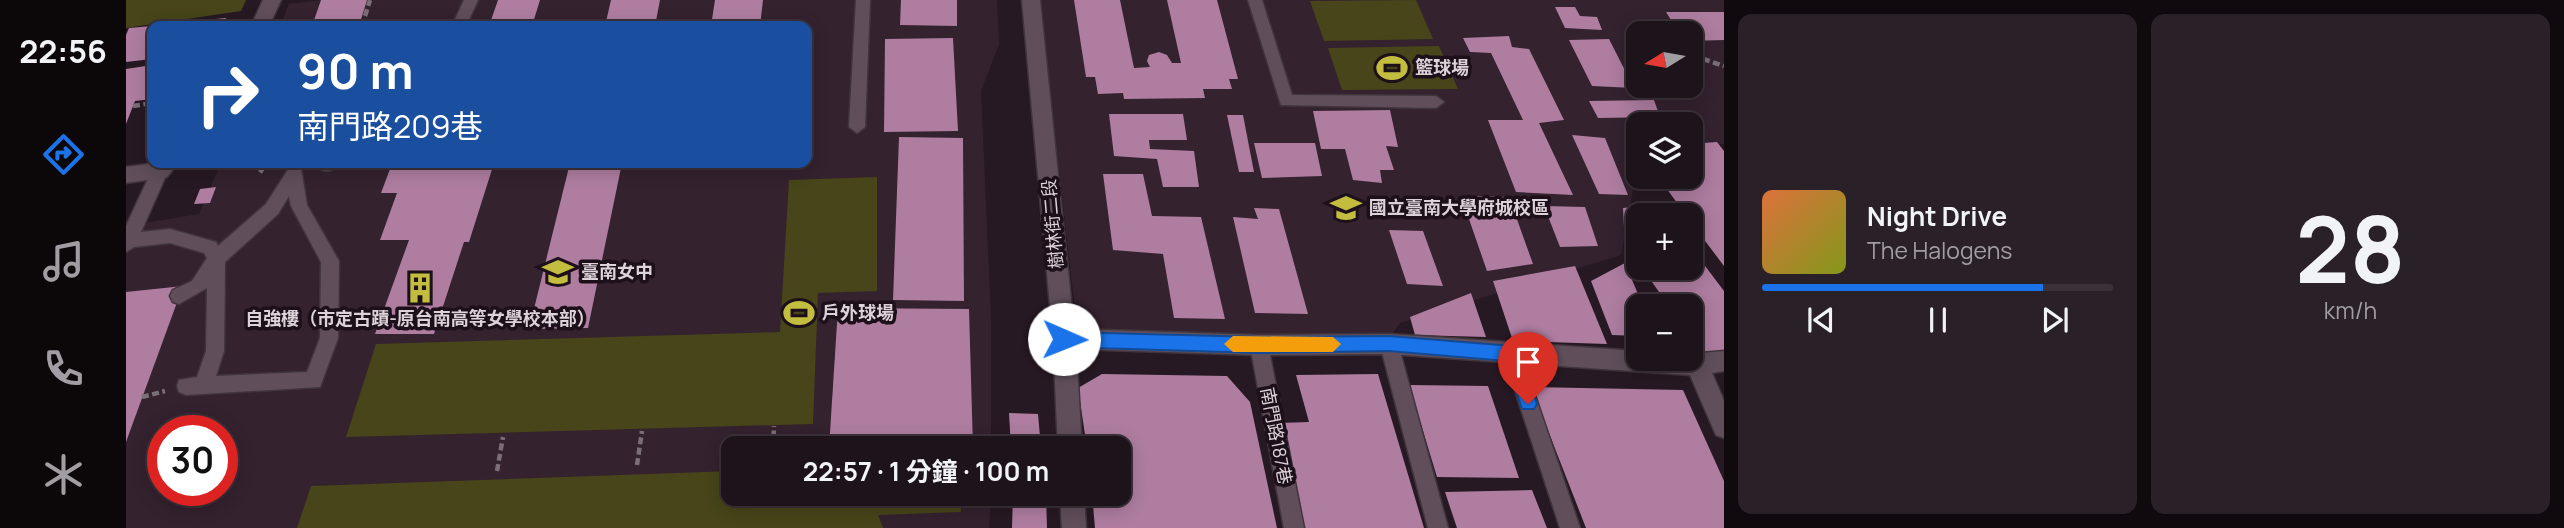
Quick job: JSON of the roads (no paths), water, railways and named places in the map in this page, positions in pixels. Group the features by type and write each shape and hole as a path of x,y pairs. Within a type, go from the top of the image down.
{"street":[{"path":"262,21 272,0"},
{"name":"樹林街二段","path":"1031,0 1064,339 1069,436"},
{"path":"126,175 159,168"},
{"path":"1064,339 1259,345 1389,344 1626,361"},
{"path":"1703,364 1724,361"},
{"path":"1700,371 1724,427"},
{"path":"1073,506 1074,528"}],"lane":[{"path":"461,21 471,0"},
{"path":"857,127 863,0"},
{"path":"1255,0 1286,101 1436,102"},
{"path":"127,242 164,168"},
{"path":"127,242 170,236 210,247 216,259 215,351 195,385 313,381 329,338 330,261 299,206 295,173 272,209 216,259 198,286 179,296"},
{"path":"1389,344 1438,528"},
{"name":"南門路187巷","path":"1259,345 1294,528"},
{"path":"1512,354 1570,528"}],"place":[{"name":"籃球場","path":"1392,68"},
{"name":"國立臺南大學府城校區","path":"1346,208"},
{"name":"臺南女中","path":"558,272"},
{"name":"自強樓（市定古蹟-原台南高等女學校本部）","path":"420,288"},
{"name":"戶外球場","path":"799,313"}]}
